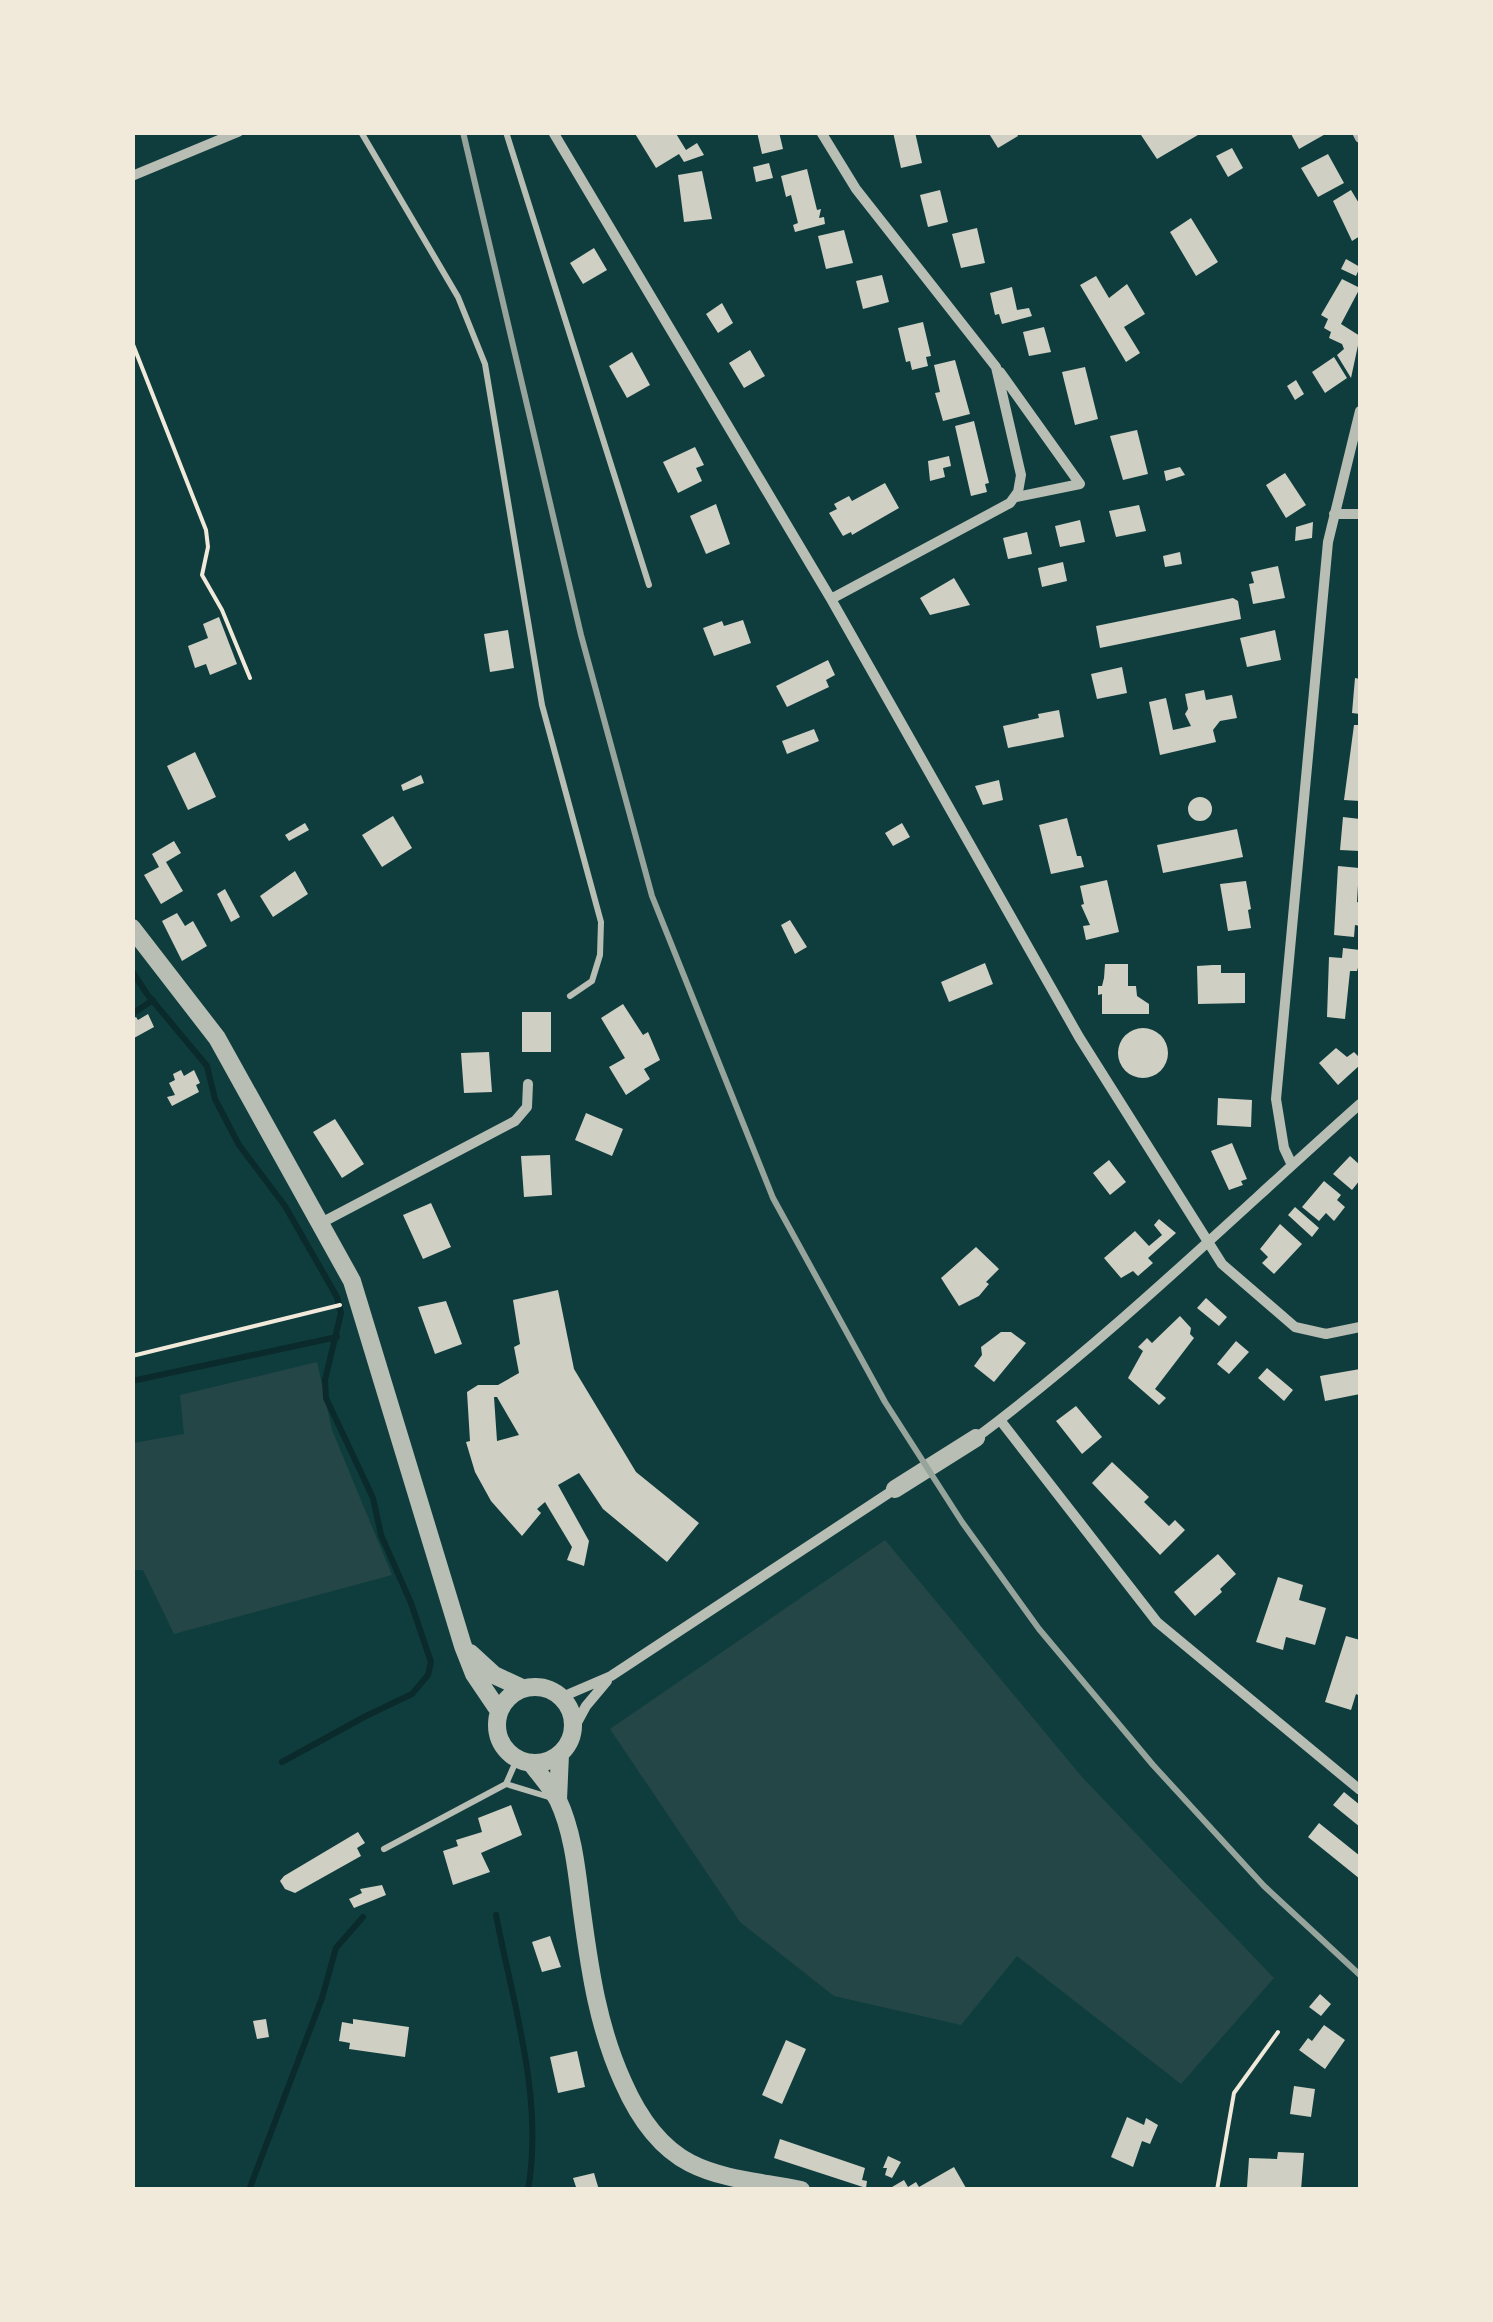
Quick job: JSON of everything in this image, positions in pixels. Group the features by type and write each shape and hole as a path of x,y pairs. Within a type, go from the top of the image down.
{"street":[{"path":"132,176 238,132"},
{"path":"553,132 831,599 1080,1037 1222,1264 1287,1322 1306,1331 1326,1334 1360,1328"},
{"path":"821,132 856,189 996,367 1080,484 1016,497 831,599"},
{"path":"996,367 1020,470 1016,497"},
{"path":"1292,1165 1284,1148 1276,1100 1324,576 1334,514 1360,411"},
{"path":"1334,514 1360,514"},
{"path":"132,928 217,1038 352,1281 463,1646 474,1674 499,1711"},
{"path":"320,1223 515,1121 527,1106 528,1084"},
{"path":"562,1697 611,1676 976,1438 1210,1244 1360,1104"},
{"path":"1000,1420 1157,1622 1360,1790"},
{"path":"463,1646 494,1675 522,1688 544,1687 562,1697 573,1717 572,1738 560,1754 542,1763 524,1761"},
{"path":"574,1728 611,1676"},
{"path":"522,1688 504,1701 499,1711 498,1733 508,1752 524,1761 558,1800"},
{"path":"560,1754 558,1800 576,1864 594,1996 608,2049 638,2114 652,2132 688,2162 712,2172 800,2190"}],"lane":[{"path":"361,132 458,297 484,364 542,705 600,909 601,942 596,970 592,980 570,996"},
{"path":"506,132 649,585"},
{"path":"384,1849 506,1784 524,1761"},
{"path":"506,1784 558,1800"}],"path":[{"path":"132,342 206,530 208,547 202,575 205,584 222,610 250,678"},
{"path":"132,1356 334,1306"},
{"path":"1217,2190 1234,2093 1278,2032"}],"shaded area":[{"path":"317,1362 332,1430 392,1575 174,1634 143,1570 133,1570 133,1443 184,1434 180,1395"},
{"path":"885,1540 1082,1777 1274,1978 1181,2084 1017,1956 961,2025 834,1996 740,1922 610,1729"}],"building":[{"path":"634,132 675,132 686,150 697,143 704,155 684,162 679,154 656,168"},
{"path":"757,132 779,132 783,149 762,154"},
{"path":"893,132 915,132 922,163 901,168"},
{"path":"988,132 1016,132 1018,136 998,148"},
{"path":"1139,132 1203,132 1157,159"},
{"path":"1290,132 1329,132 1299,149"},
{"path":"1232,148 1243,168 1228,177 1216,156"},
{"path":"1328,154 1344,183 1318,197 1301,168"},
{"path":"769,163 773,178 756,182 753,167"},
{"path":"807,169 817,210 821,209 819,218 824,217 825,224 795,232 793,225 798,223 791,195 786,197 781,176"},
{"path":"702,171 712,219 684,222 678,175"},
{"path":"940,190 948,222 928,227 920,195"},
{"path":"1351,190 1360,205 1360,236 1352,241 1333,201"},
{"path":"1191,218 1218,262 1196,276 1170,232"},
{"path":"977,228 985,263 961,268 952,234"},
{"path":"844,230 853,263 826,269 818,236"},
{"path":"594,248 607,270 583,284 570,263"},
{"path":"1346,259 1360,267 1356,276 1341,269"},
{"path":"882,275 889,302 863,309 856,281"},
{"path":"1096,276 1109,298 1127,284 1145,314 1124,327 1140,353 1126,362 1080,285"},
{"path":"1342,279 1360,288 1341,324 1360,336 1351,378 1337,355 1344,349 1342,344 1329,338 1331,332 1324,328 1328,319 1321,315"},
{"path":"1012,287 1017,310 1029,308 1032,316 1002,324 999,314 995,315 990,293"},
{"path":"722,303 733,323 718,333 706,314"},
{"path":"923,322 931,356 926,357 928,366 912,370 910,361 906,362 898,328"},
{"path":"1044,327 1051,352 1029,356 1023,332"},
{"path":"750,350 765,376 744,388 729,363"},
{"path":"632,352 650,385 627,398 609,366"},
{"path":"1334,357 1347,378 1325,393 1312,372"},
{"path":"955,360 970,414 943,421 935,393 940,392 934,365"},
{"path":"1085,367 1098,419 1075,425 1062,372"},
{"path":"1296,380 1304,394 1295,400 1287,386"},
{"path":"974,421 989,483 985,484 987,492 971,496 955,426"},
{"path":"1137,430 1148,474 1123,480 1110,436"},
{"path":"695,447 704,465 696,468 702,481 678,493 663,462"},
{"path":"949,456 951,466 943,468 945,477 930,481 928,461"},
{"path":"1180,467 1185,475 1166,481 1164,471"},
{"path":"1285,473 1306,505 1286,518 1266,485"},
{"path":"885,483 899,508 852,535 851,532 843,536 829,513 837,509 834,504 849,496 852,501"},
{"path":"716,504 730,544 706,554 690,516"},
{"path":"1139,505 1146,531 1116,537 1109,511"},
{"path":"1080,520 1085,542 1060,547 1055,526"},
{"path":"1313,522 1312,538 1295,541 1296,527"},
{"path":"1027,532 1032,554 1008,559 1003,538"},
{"path":"1180,552 1182,564 1165,567 1163,556"},
{"path":"1063,562 1067,581 1042,587 1038,568"},
{"path":"1278,566 1285,598 1253,604 1251,572"},
{"path":"954,578 970,605 930,615 920,598"},
{"path":"1233,598 1238,601 1241,619 1100,648 1096,626"},
{"path":"219,617 237,664 210,675 206,664 195,668 188,646 208,638 203,624"},
{"path":"743,620 751,643 714,656 703,628 722,621 724,626"},
{"path":"508,630 514,668 490,672 484,634"},
{"path":"1275,630 1281,660 1247,667 1240,638"},
{"path":"828,660 835,675 826,680 829,687 787,707 776,686"},
{"path":"1122,667 1127,693 1097,699 1091,674"},
{"path":"1355,678 1360,679 1360,714 1352,713"},
{"path":"1204,690 1206,700 1232,695 1237,718 1220,721 1213,730 1216,742 1160,755 1149,702 1166,698 1173,730 1191,726 1185,714 1185,694"},
{"path":"1059,710 1064,737 1008,748 1003,726"},
{"path":"1354,725 1360,725 1360,801 1344,800"},
{"path":"814,729 819,741 787,754 782,741"},
{"path":"195,752 216,797 188,810 167,766"},
{"path":"421,775 424,783 403,791 401,785"},
{"path":"999,780 1003,800 983,805 975,786"},
{"path":"1200,797 1212,809 1200,821 1188,809"},
{"path":"393,816 412,848 382,867 362,835"},
{"path":"1343,817 1360,819 1360,851 1340,850"},
{"path":"1067,818 1077,856 1081,856 1084,867 1051,874 1039,825"},
{"path":"305,823 309,830 289,841 285,835"},
{"path":"902,823 910,837 893,846 885,833"},
{"path":"1237,829 1243,857 1163,873 1157,845"},
{"path":"174,841 181,853 166,862 183,891 161,904 144,875 159,867 152,854"},
{"path":"1338,866 1359,868 1360,926 1355,925 1354,937 1334,935"},
{"path":"295,871 308,894 273,917 260,896"},
{"path":"1107,880 1119,932 1086,940 1083,926 1090,925 1081,905 1084,904 1080,886"},
{"path":"1246,881 1251,928 1228,931 1220,884"},
{"path":"225,889 240,917 231,922 217,894"},
{"path":"177,913 185,926 193,921 207,946 182,961 162,921"},
{"path":"790,920 807,947 795,954 781,925"},
{"path":"1343,948 1360,950 1357,971 1350,971 1345,1019 1327,1017 1329,957 1342,958"},
{"path":"985,963 993,984 949,1002 941,982"},
{"path":"1105,964 1128,964 1128,986 1136,986 1137,996 1149,1004 1149,1014 1102,1014 1098,986 1102,986"},
{"path":"1221,965 1221,973 1245,973 1245,1003 1198,1004 1197,966"},
{"path":"623,1004 643,1035 648,1032 660,1060 644,1069 650,1079 626,1095 609,1067 625,1058 601,1018"},
{"path":"522,1012 551,1012 551,1052 522,1052"},
{"path":"148,1014 154,1027 134,1038 132,1019"},
{"path":"1143,1028 1161,1035 1168,1053 1161,1071 1143,1078 1125,1071 1118,1053 1125,1035"},
{"path":"1336,1048 1347,1057 1354,1052 1360,1058 1360,1065 1338,1085 1319,1063"},
{"path":"489,1052 492,1092 464,1093 461,1053"},
{"path":"181,1070 184,1076 194,1070 199,1092 172,1106 167,1097 175,1095 169,1083 175,1080 173,1074"},
{"path":"1218,1098 1252,1100 1251,1127 1217,1125"},
{"path":"586,1113 623,1129 612,1156 575,1140"},
{"path":"335,1119 364,1164 342,1178 313,1132"},
{"path":"1232,1143 1247,1179 1241,1181 1243,1185 1229,1190 1211,1151"},
{"path":"550,1155 552,1195 524,1197 521,1156"},
{"path":"1350,1156 1360,1165 1360,1180 1352,1190 1333,1174"},
{"path":"1109,1160 1126,1182 1110,1195 1093,1173"},
{"path":"1324,1181 1341,1195 1337,1200 1345,1207 1334,1221 1326,1213 1319,1221 1302,1207"},
{"path":"431,1203 451,1247 423,1259 403,1215"},
{"path":"1295,1207 1319,1228 1312,1237 1288,1215"},
{"path":"1159,1219 1176,1233 1148,1258 1153,1263 1138,1276 1133,1271 1121,1278 1104,1258 1135,1231 1149,1246 1162,1235 1154,1225"},
{"path":"1280,1224 1302,1244 1274,1274 1262,1263 1268,1257 1260,1249"},
{"path":"976,1247 999,1269 979,1296 959,1306 941,1278"},
{"path":"558,1290 574,1369 636,1472 699,1523 667,1562 603,1509 579,1473 558,1485 589,1541 584,1566 567,1560 572,1547 545,1502 522,1536 491,1501 475,1472 466,1442 470,1441 467,1392 478,1385 498,1385 519,1373 514,1347 520,1344 513,1300","holes":["494,1397 519,1435 497,1441"]},
{"path":"1206,1298 1227,1317 1219,1326 1197,1308"},
{"path":"446,1301 462,1344 435,1354 418,1307"},
{"path":"1180,1316 1194,1338 1155,1389 1166,1398 1159,1405 1128,1378 1143,1351 1138,1347 1147,1338 1152,1343"},
{"path":"1001,1332 1011,1332 1026,1343 994,1382 974,1366 982,1355 981,1347"},
{"path":"1236,1341 1249,1352 1229,1374 1217,1364"},
{"path":"1267,1368 1293,1390 1284,1401 1258,1378"},
{"path":"1360,1369 1360,1394 1325,1401 1320,1376"},
{"path":"1076,1406 1102,1437 1082,1454 1056,1421"},
{"path":"1112,1462 1149,1497 1144,1502 1169,1526 1175,1520 1185,1530 1160,1555 1092,1483"},
{"path":"1218,1554 1236,1574 1195,1616 1174,1592"},
{"path":"1278,1577 1303,1585 1299,1600 1326,1608 1315,1645 1286,1637 1283,1650 1256,1642"},
{"path":"1346,1636 1360,1640 1360,1696 1356,1694 1351,1710 1325,1702"},
{"path":"1344,1792 1360,1805 1360,1827 1333,1805"},
{"path":"511,1805 522,1835 481,1853 490,1872 453,1885 443,1851 458,1846 456,1840 482,1832 478,1818"},
{"path":"1319,1823 1360,1856 1360,1879 1308,1837"},
{"path":"358,1832 365,1843 357,1848 361,1856 295,1893 285,1889 280,1881 284,1876"},
{"path":"382,1885 386,1895 354,1908 349,1899 362,1893 360,1889"},
{"path":"550,1936 561,1967 542,1972 532,1942"},
{"path":"1320,1994 1331,2004 1321,2016 1309,2007"},
{"path":"266,2019 269,2037 257,2039 253,2021"},
{"path":"353,2019 409,2027 405,2057 349,2049 350,2043 339,2041 342,2022 353,2024"},
{"path":"1324,2025 1345,2040 1325,2069 1299,2050"},
{"path":"786,2040 806,2049 782,2104 762,2095"},
{"path":"577,2051 585,2087 558,2093 550,2057"},
{"path":"1294,2086 1315,2089 1311,2117 1290,2114"},
{"path":"1127,2117 1144,2125 1146,2118 1158,2125 1150,2144 1142,2141 1133,2167 1111,2157"},
{"path":"780,2139 865,2168 862,2180 867,2181 866,2188 774,2158"},
{"path":"1278,2152 1304,2153 1301,2190 1247,2187 1249,2158 1277,2159"},
{"path":"888,2156 901,2162 892,2178 885,2175 887,2168 883,2168"},
{"path":"954,2167 966,2188 963,2190 892,2187 904,2180 908,2187 916,2182 919,2187"},
{"path":"594,2173 599,2190 577,2190 573,2178"}],"waterway":[{"path":"132,971 207,1066 215,1099 239,1145 285,1206 337,1297 341,1313 325,1380 326,1398 373,1498 381,1535 411,1603 431,1662 428,1675 412,1694 282,1762"},
{"path":"132,1014 153,1000"},
{"path":"132,1381 337,1337"},
{"path":"496,1915 529,2086 532,2155 528,2190"},
{"path":"249,2190 322,1998 336,1948 363,1917"}],"railway":[{"path":"463,132 581,635 652,896 773,1198 885,1402 962,1522 1039,1629 1153,1765 1264,1886 1360,1975"}]}
